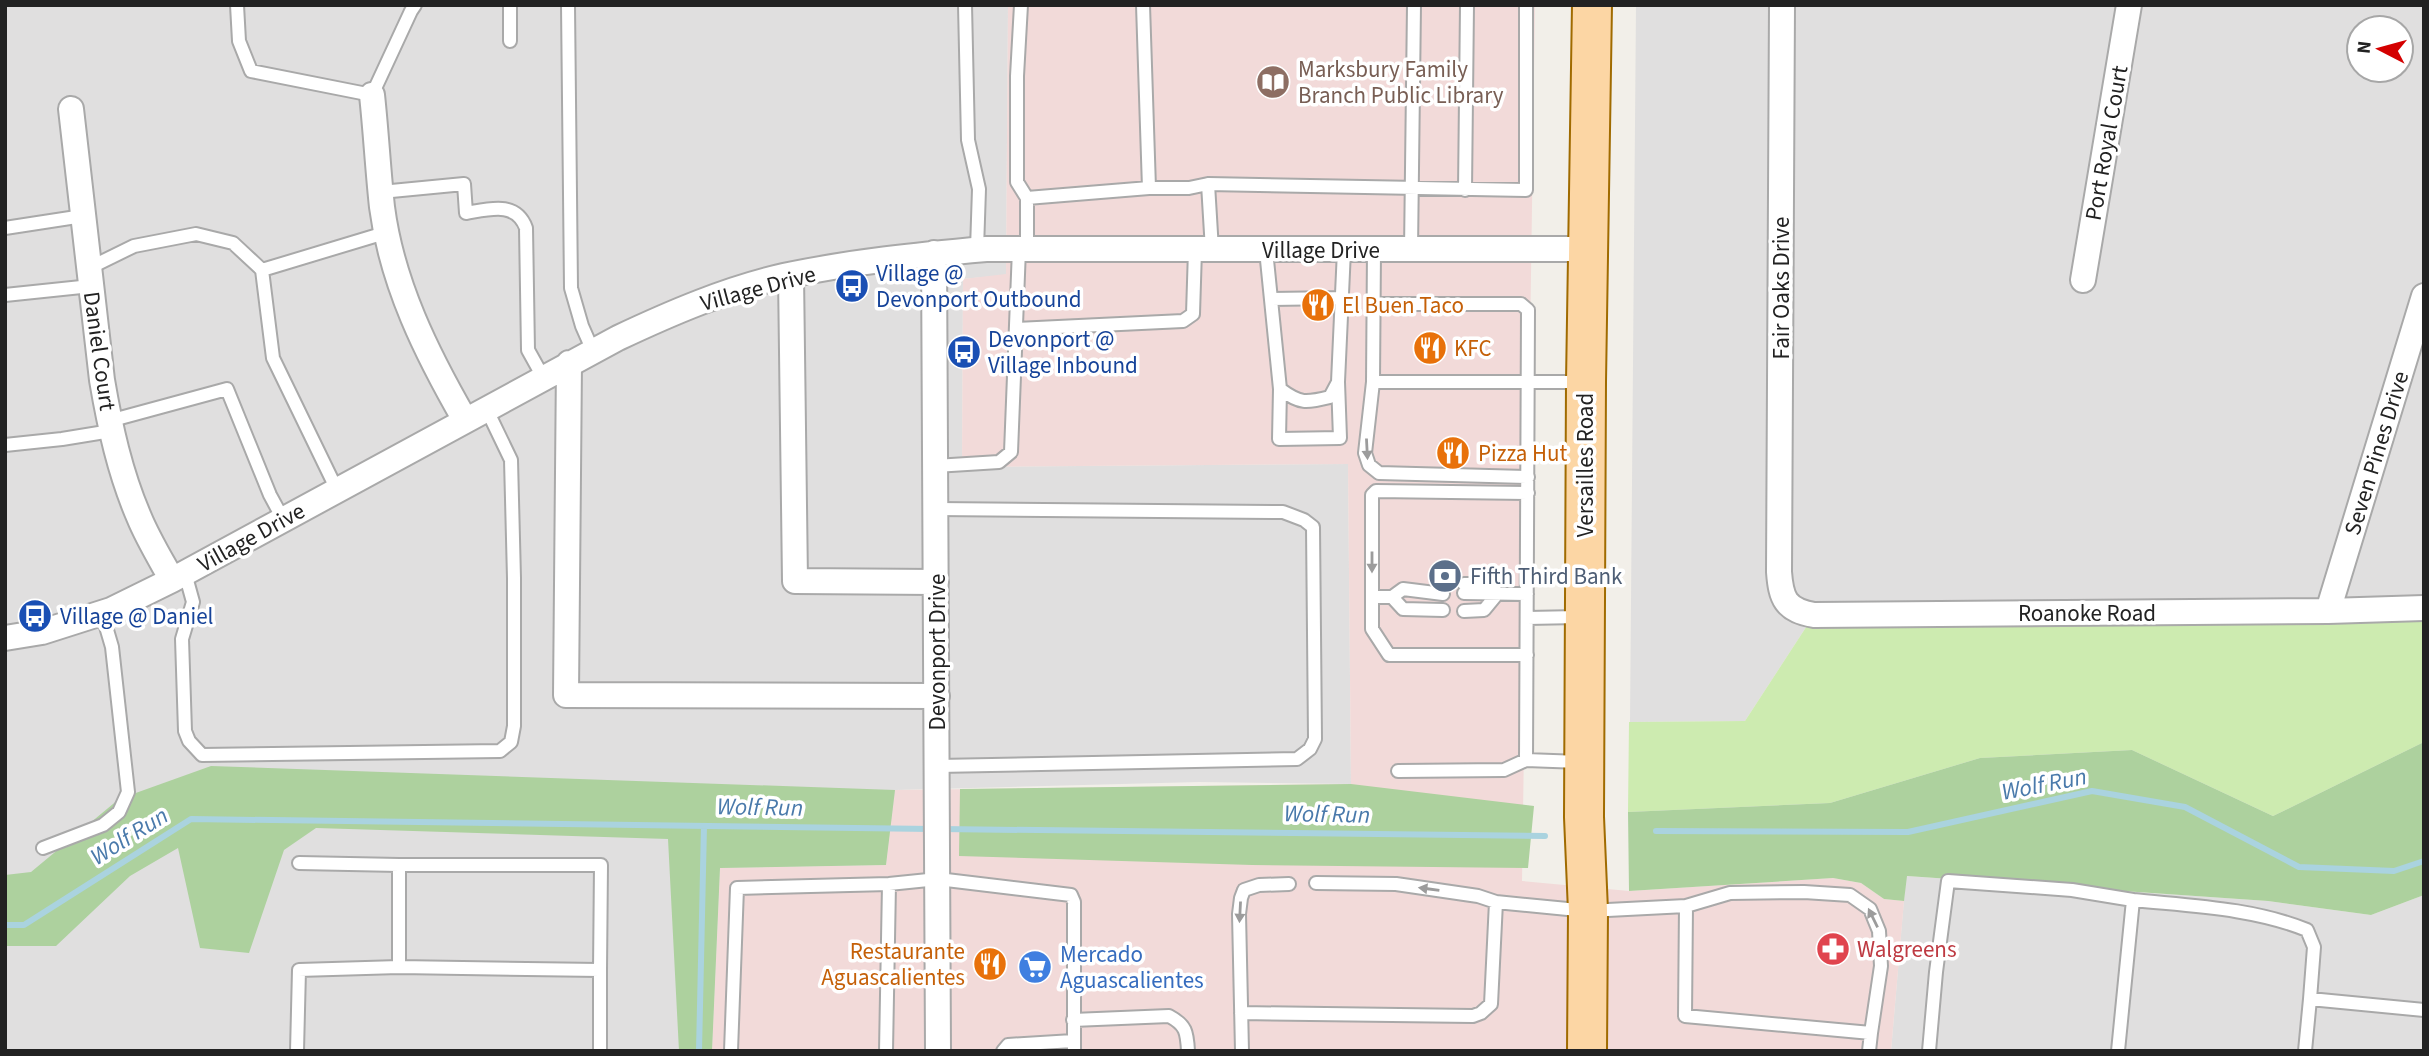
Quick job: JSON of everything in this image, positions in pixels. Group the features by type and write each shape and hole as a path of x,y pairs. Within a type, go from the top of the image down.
{"main road":[{"name":"Versailles Road","path":"1587,1051 1588,911 1584,762 1592,5"}],"street":[{"name":"Fair Oaks Drive","path":"1779,572 1782,5"},
{"name":"Port Royal Court","path":"2083,280 2129,5"},
{"path":"372,95 381,192 399,282 414,323 437,371 476,414"},
{"name":"Daniel Court","path":"71,110 102,380 110,426 120,465 139,518 179,577"},
{"name":"Village Drive","path":"5,638 41,632 102,613 179,577 593,351 670,314 725,294 791,275 977,249 1588,249"},
{"name":"Devonport Drive","path":"934,253 938,1051"},
{"path":"791,275 795,580 936,582"},
{"name":"Seven Pines Drive","path":"2328,611 2424,296"},
{"path":"569,363 566,695 937,696"},
{"name":"Roanoke Road","path":"1779,572 1780,592 1786,602 1796,610 1814,615 2424,608"}],"lane":[{"path":"237,5 240,41 251,71 372,95 415,5"},
{"path":"510,5 510,41"},
{"path":"568,5 571,288 593,351"},
{"path":"964,5 968,141 979,189 977,249"},
{"path":"935,466 999,462 1011,452 1016,329 1027,198 1017,182 1017,76 1021,5"},
{"path":"1143,5 1149,188"},
{"path":"1410,250 1415,5"},
{"path":"1465,190 1468,5"},
{"path":"1027,198 1149,188 1189,188 1208,184 1526,190 1526,5"},
{"path":"381,192 464,184 467,213 511,209 523,218 526,228 528,350 543,377"},
{"path":"1016,329 1183,321 1193,314 1204,250 1208,184"},
{"path":"5,228 83,216"},
{"path":"262,271 388,232"},
{"path":"5,295 90,277 134,246 195,234 233,243 262,271 273,358 337,490"},
{"path":"1266,250 1280,389 1279,439 1340,438 1338,382 1344,250"},
{"path":"1374,250 1373,382 1364,453 1369,465 1379,473 1528,477"},
{"path":"1271,299 1341,298"},
{"path":"1374,304 1521,304 1528,310 1526,760"},
{"path":"1280,389 1296,402 1314,401 1330,397 1338,382"},
{"path":"1373,382 1586,383"},
{"path":"5,445 62,439 227,389 270,495 283,519"},
{"path":"179,577 193,602 182,639 185,731 189,741 202,755 500,751 511,742 514,726 511,460 476,414"},
{"path":"1527,656 1389,655 1372,629 1372,495 1376,491 1528,493"},
{"path":"936,509 1283,512 1304,520 1313,527 1315,699 1315,739 1310,749 1297,758 938,766"},
{"path":"1464,589 1484,584 1498,593 1527,594"},
{"path":"1372,597 1443,589"},
{"path":"1397,593 1403,609 1443,610"},
{"path":"1464,611 1485,610 1498,593"},
{"path":"43,848 103,825 119,811 128,792 112,647 102,613"},
{"path":"1527,618 1585,617"},
{"path":"1398,771 1504,770 1526,760 1584,762"},
{"path":"299,863 601,865 600,1051"},
{"path":"399,865 399,967"},
{"path":"731,1051 737,888 889,884 938,879 1071,895 1074,902 1073,1046 1008,1045 1003,1051"},
{"path":"1929,1051 1948,881 2072,890 2133,900 2238,911 2307,930 2314,947 2305,1051"},
{"path":"1316,883 1396,884 1496,902 1588,911 1686,906 1730,893 1804,892 1850,895 1870,909 1879,931 1881,966 1869,1051"},
{"path":"886,1051 889,884"},
{"path":"1242,1051 1239,914 1241,898 1244,890 1259,885 1289,884"},
{"path":"2118,1051 2133,900"},
{"path":"1241,1013 1473,1016 1481,1013 1491,1004 1496,902"},
{"path":"1686,906 1685,1016 1871,1033"},
{"path":"297,1051 299,970 399,967 600,970"},
{"path":"2310,999 2424,1010"},
{"path":"1073,1020 1169,1016 1181,1023 1187,1032 1188,1051"}],"shaded area":[{"path":"5,5 1008,5 1006,275 963,279 962,467 1348,464 1351,784 1199,782 896,790 886,865 720,868 712,1051 5,1051"},
{"path":"1008,5 1535,5 1522,881 1629,891 1833,878 1861,883 1884,899 1904,901 1891,1051 712,1051 720,868 886,865 895,790 1351,784 1348,464 962,467 963,279 1006,274"},
{"path":"1636,5 2424,5 2424,610 1814,615 1745,721 1630,722"},
{"path":"1906,876 2268,901 2371,915 2424,895 2424,1051 1891,1051"}],"green space":[{"path":"2424,610 2424,742 2273,816 2132,750 1980,758 1830,803 1628,812 1629,722 1745,721 1814,615"},
{"path":"2424,742 2424,895 2371,915 2268,901 1907,876 1904,901 1884,899 1861,883 1833,878 1629,891 1628,812 1830,803 1980,758 2132,750 2273,816"},
{"path":"211,766 895,790 886,865 720,868 712,1051 679,1051 668,839 316,828 284,850 249,953 200,948 178,848 130,876 56,946 5,946 5,875 31,872 119,799"},
{"path":"1351,784 1534,806 1528,868 1252,865 959,856 960,789"}],"waterway":[{"name":"Wolf Run","path":"1656,831 1908,832 2092,791 2185,807 2299,867 2394,871 2424,861"},
{"name":"Wolf Run","path":"5,925 24,925 191,819 931,829"},
{"path":"699,1051 704,826"},
{"name":"Wolf Run","path":"942,829 1545,836"}],"place":[{"name":"Marksbury Family Branch Public Library","path":"1273,82"},
{"name":"Village @ Devonport Outbound","path":"852,286"},
{"name":"El Buen Taco","path":"1318,305"},
{"name":"KFC","path":"1430,348"},
{"name":"Devonport @ Village Inbound","path":"964,352"},
{"name":"Pizza Hut","path":"1453,453"},
{"name":"Fifth Third Bank","path":"1445,576"},
{"name":"Village @ Daniel","path":"35,616"},
{"name":"Walgreens","path":"1833,949"},
{"name":"Restaurante Aguascalientes","path":"990,964"},
{"name":"Mercado Aguascalientes","path":"1035,967"}]}
